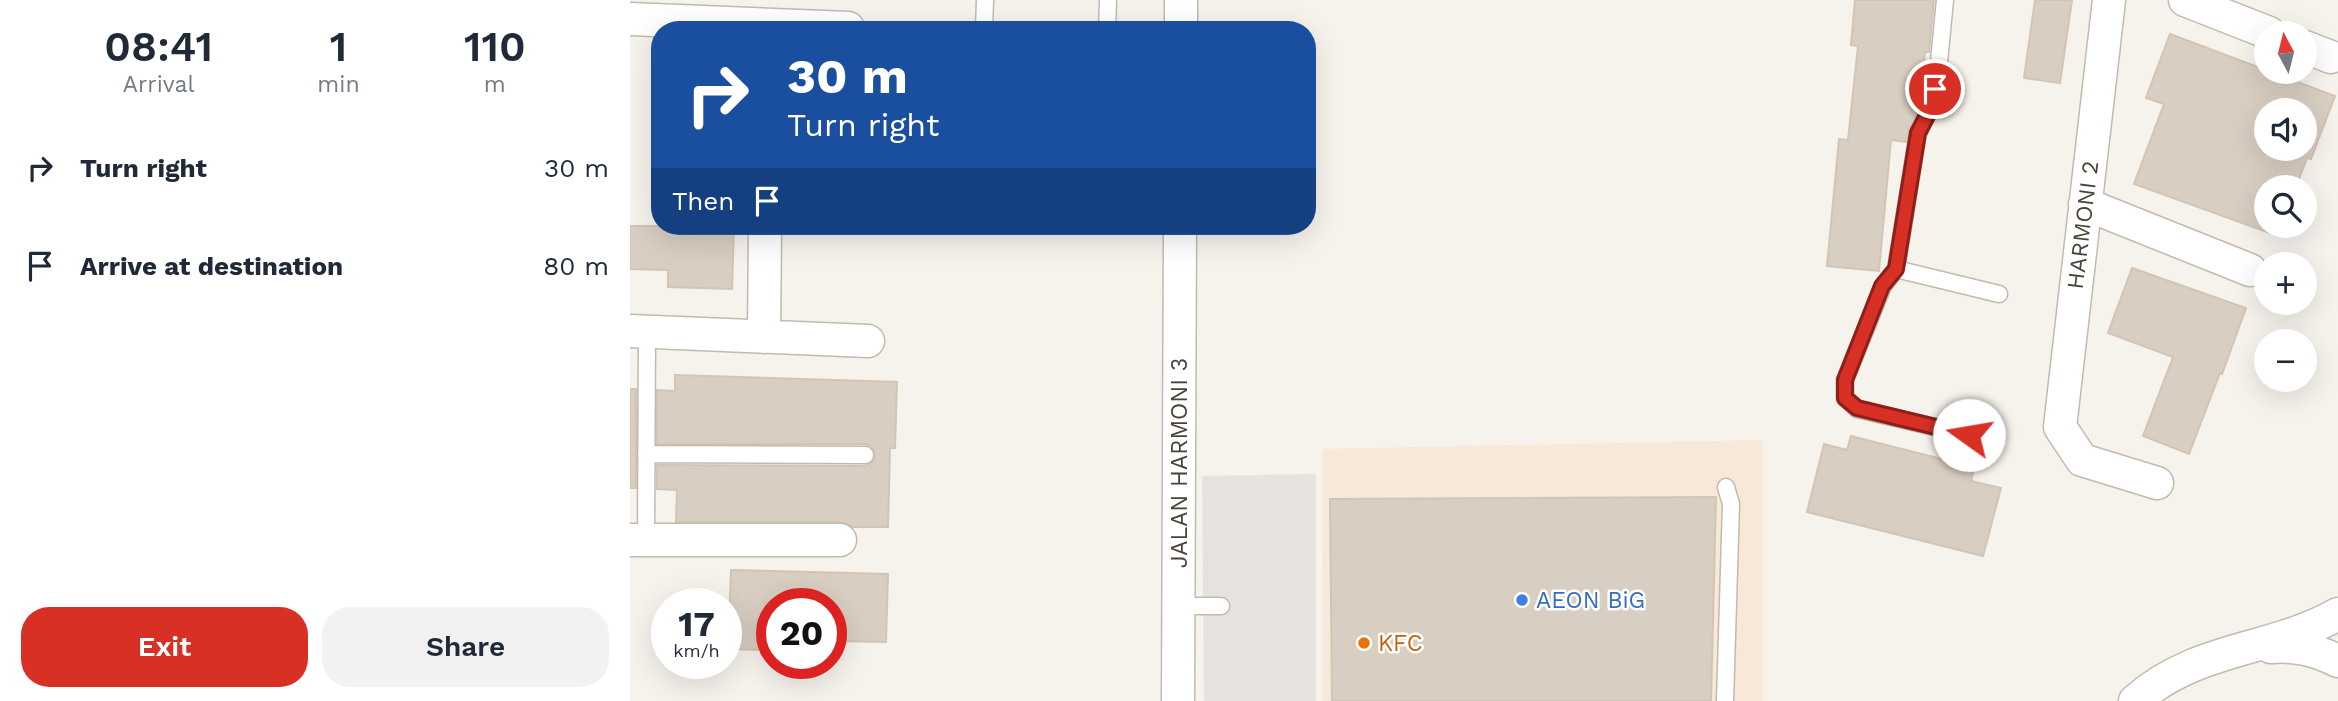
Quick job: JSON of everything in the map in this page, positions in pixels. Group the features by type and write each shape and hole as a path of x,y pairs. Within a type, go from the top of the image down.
{"street":[{"path":"1161,0 1161,21"},
{"path":"1181,0 1181,21"},
{"name":"HARMONI 2","path":"2109,0 2060,427 2082,460 2157,483"},
{"path":"2185,0 2254,27"},
{"path":"648,13 715,21"},
{"path":"2085,204 2250,270"},
{"path":"764,337 765,235"},
{"name":"JALAN HARMONI 3","path":"1168,691 1179,606 1171,235"},
{"name":"JALAN HARMONI 3","path":"1168,691 1171,235"},
{"path":"638,332 868,341"},
{"path":"638,540 840,540"},
{"path":"2136,701 2153,685 2188,666 2235,649 2289,635 2338,614"},
{"path":"2235,649 2287,645 2313,650 2338,661"}],"lane":[{"path":"984,21 985,0"},
{"path":"1107,21 1108,0"},
{"path":"1945,0 1932,106 1918,133 1896,269 1882,286 1845,380 1845,398 1857,408 1969,435"},
{"path":"1896,269 1999,294"},
{"path":"638,332 646,454 638,540"},
{"path":"646,454 865,454"},
{"path":"1725,701 1731,504 1726,487"},
{"path":"1179,606 1221,606"}],"shaded area":[{"name":"AEON BiG","path":"1763,440 1763,701 1323,701 1322,449"},
{"path":"1316,474 1316,701 1204,701 1202,476"}],"building":[{"path":"1855,0 1934,0 1929,52 1925,52 1919,109 1906,142 1891,140 1879,271 1827,266 1839,139 1848,140 1858,46 1851,45"},
{"path":"2035,0 2072,0 2060,83 2024,78"},
{"path":"2170,34 2254,66 2254,84 2303,84 2335,96 2317,143 2317,98 2254,98 2254,161 2306,161 2301,175 2254,175 2254,227 2134,184 2164,104 2146,98"},
{"path":"630,226 651,226 651,235 734,235 732,289 668,287 668,270 630,269"},
{"path":"2132,268 2246,308 2189,454 2143,436 2173,357 2108,333"},
{"path":"675,375 897,382 895,448 890,448 888,527 852,527 840,522 676,522 677,490 657,489 657,465 865,466 874,461 875,454 871,446 865,444 657,444 657,390 675,391"},
{"path":"630,389 636,389 636,488 630,488"},
{"path":"1851,436 1949,461 1947,467 1973,473 1971,481 2001,488 1983,556 1807,512 1824,444 1847,450"},
{"name":"AEON BiG","path":"1716,497 1711,701 1332,701 1330,499"},
{"path":"731,570 888,574 886,642 847,641 847,588 756,588 756,650 742,649 742,588 730,588"}],"place":[{"name":"AEON BiG","path":"1522,600"},
{"name":"KFC","path":"1364,643"}],"route":[{"path":"1935,89 1932,106 1918,133 1896,269 1882,286 1845,380 1845,398 1857,408 1969,435"}]}
